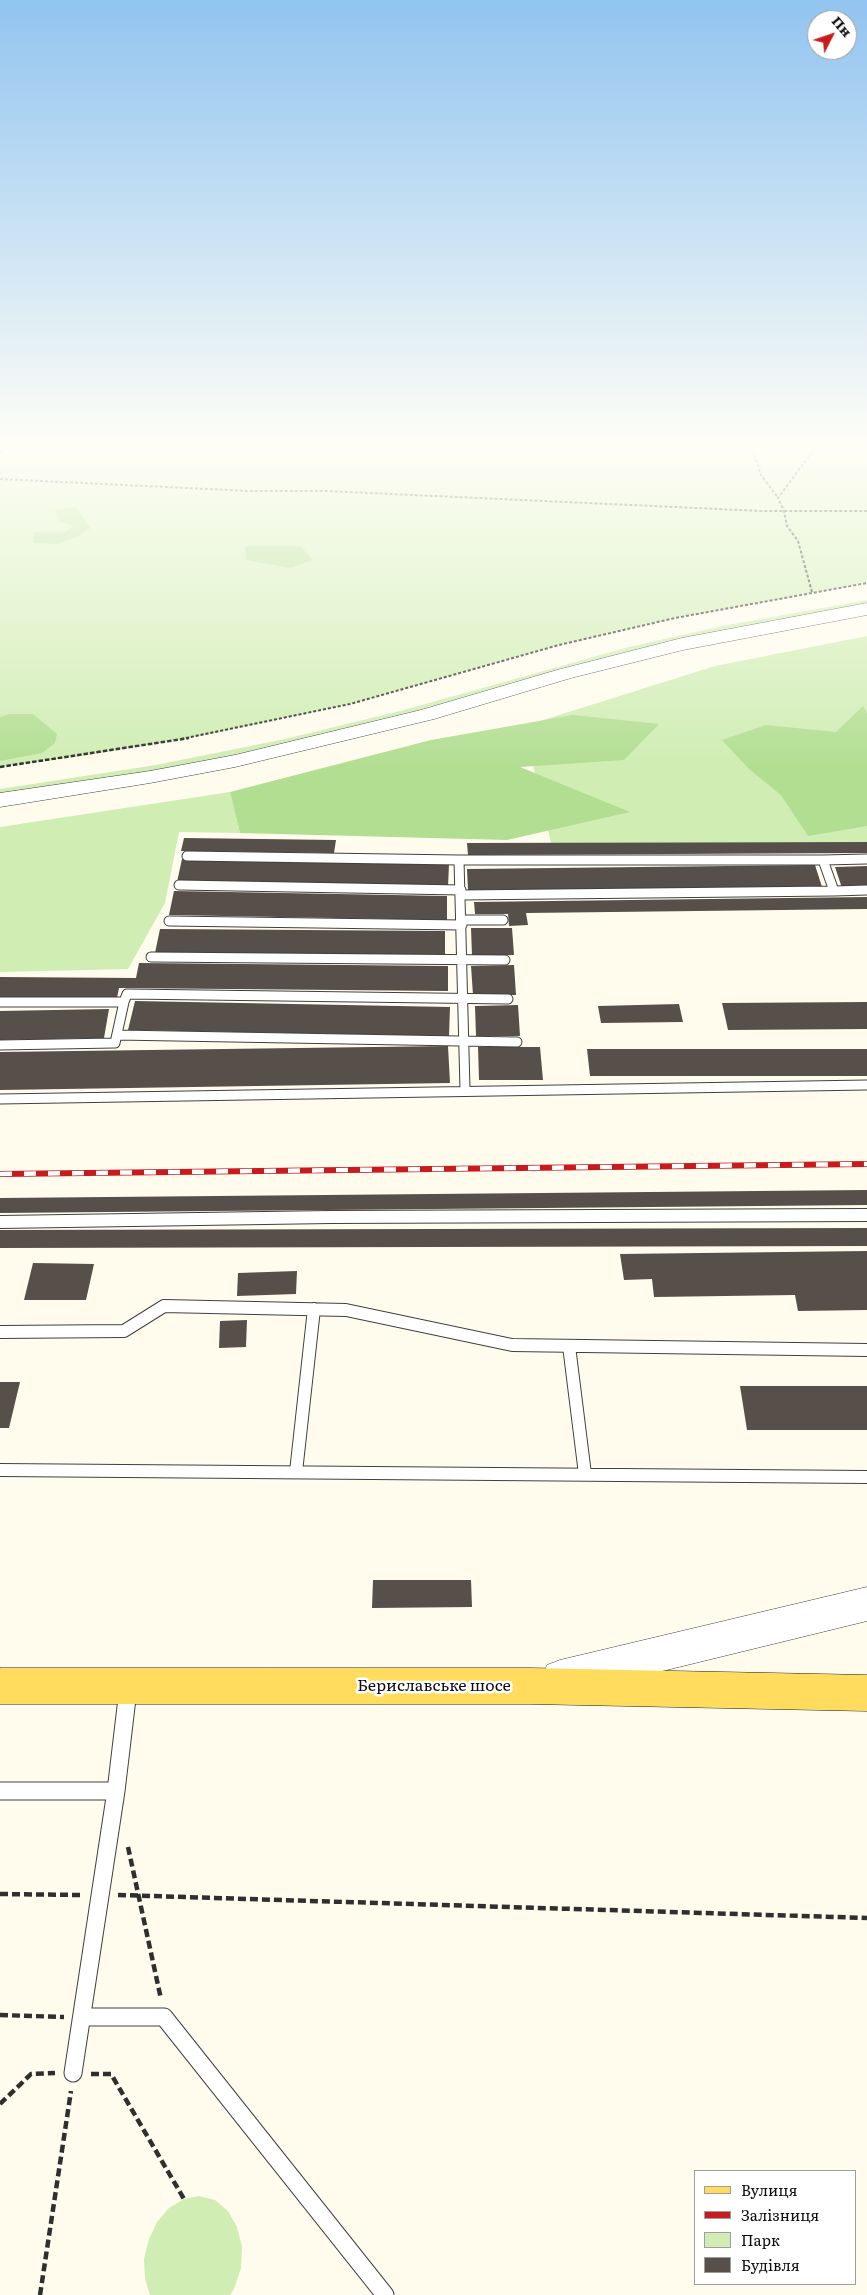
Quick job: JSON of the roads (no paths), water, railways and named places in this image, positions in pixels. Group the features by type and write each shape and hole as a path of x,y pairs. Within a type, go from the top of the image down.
{"main road":[{"name":"Бериславське шосе","path":"0,1686 530,1686 867,1693"}],"street":[{"path":"0,783 176,755 258,739 417,700 559,658 641,637 760,612 867,595"},
{"path":"0,800 235,761 418,717 564,674 673,646 754,629 867,609"},
{"path":"530,1686 867,1604"}],"lane":[{"path":"187,856 459,860 867,859"},
{"path":"459,860 465,1090"},
{"path":"823,860 834,890"},
{"path":"179,885 461,893 867,890"},
{"path":"169,921 462,922 502,920"},
{"path":"151,957 505,960"},
{"path":"0,1045 115,1043 127,994 508,999"},
{"path":"0,1002 124,1002"},
{"path":"117,1035 517,1042"},
{"path":"0,1099 867,1085"},
{"path":"0,1222 331,1217 867,1215"},
{"path":"0,1332 124,1331 164,1306 314,1309 346,1310 512,1345 867,1350"},
{"path":"296,1472 314,1309"},
{"path":"570,1346 584,1474"},
{"path":"0,1470 867,1477"},
{"path":"73,2073 116,1791 128,1686"},
{"path":"0,1791 116,1791"},
{"path":"82,2017 164,2017 385,2295"}],"railway":[{"path":"0,1174 867,1164"}]}
